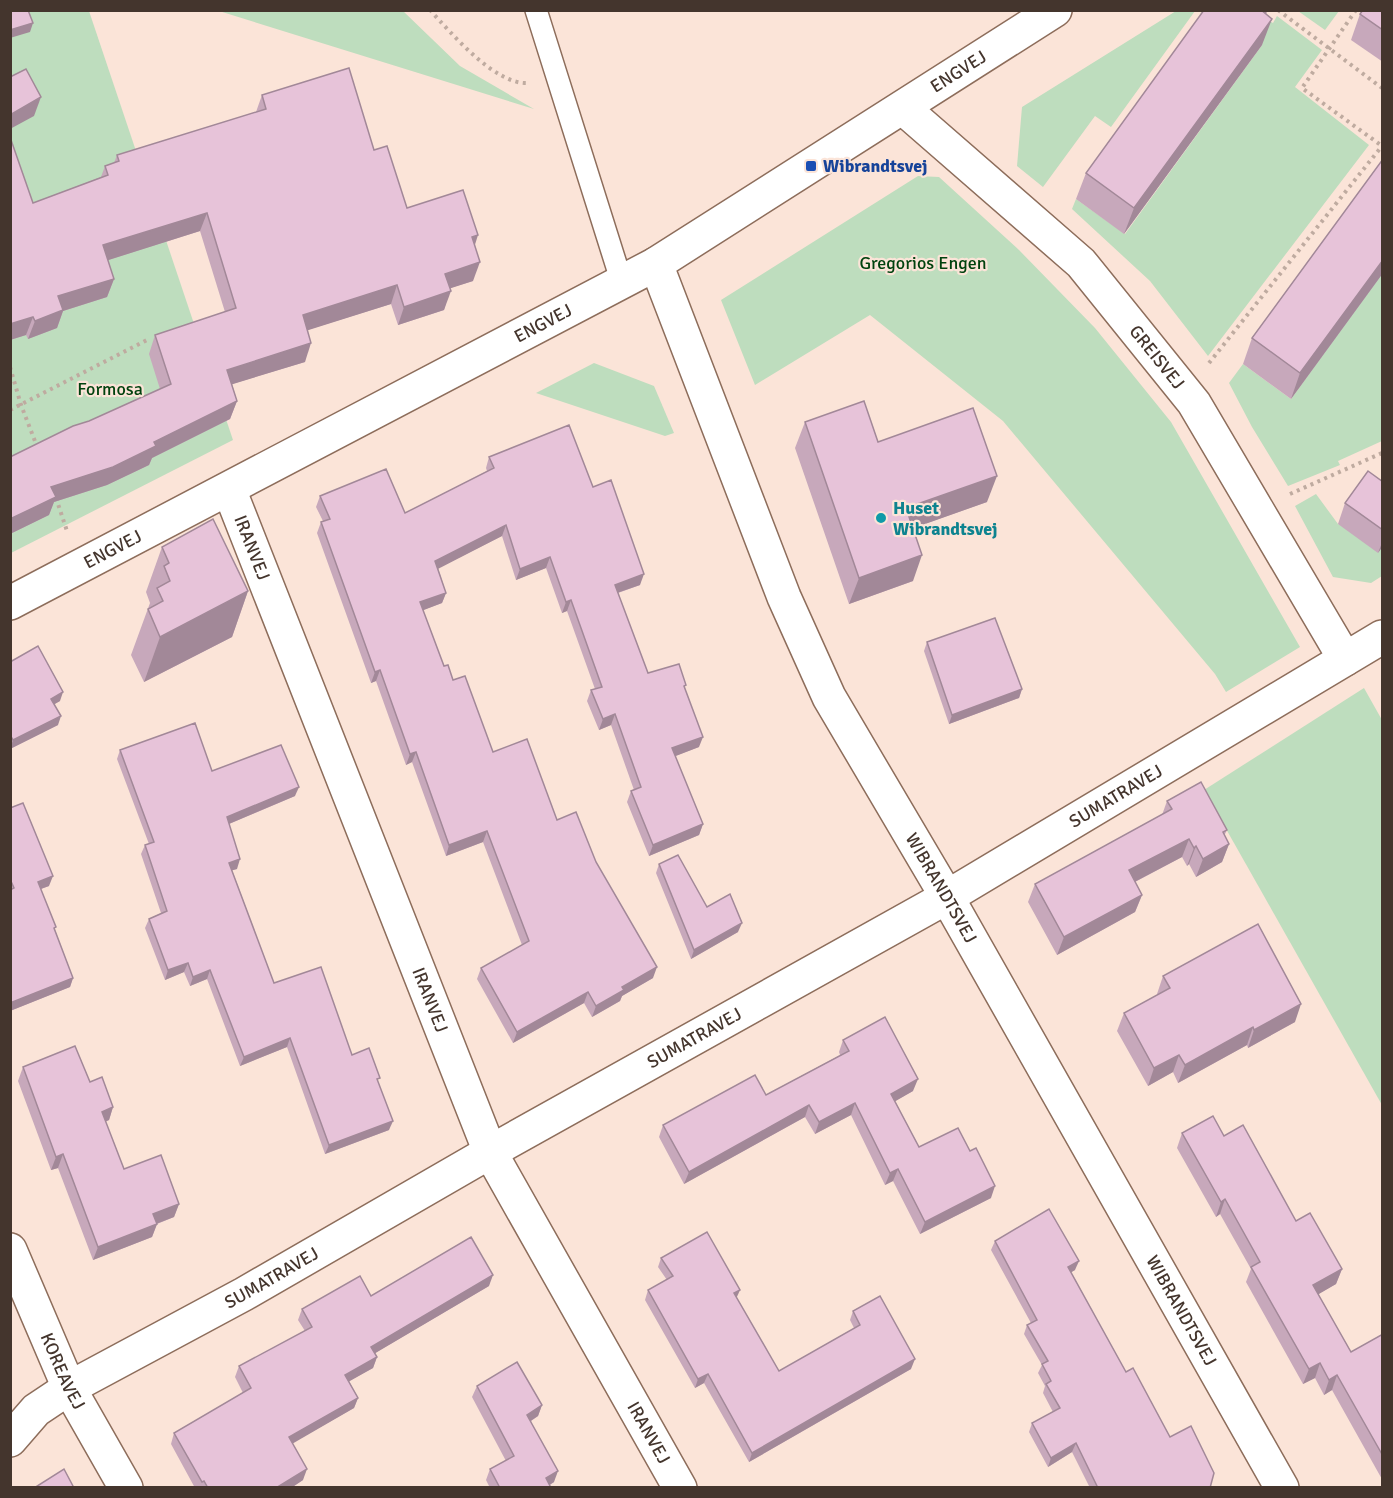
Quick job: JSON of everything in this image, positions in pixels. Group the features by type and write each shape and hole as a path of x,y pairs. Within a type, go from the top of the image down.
{"street":[{"name":"ENGVEJ","path":"10,603 656,264 1054,10"},
{"name":"GREISVEJ","path":"903,108 1081,263 1194,403 1345,659"},
{"name":"WIBRANDTSVEJ","path":"656,264 784,597 829,697 947,897 1282,1488"},
{"name":"IRANVEJ","path":"230,489 490,1152 680,1488"},
{"name":"SUMATRAVEJ","path":"10,1440 36,1410 69,1388 235,1299 490,1152 947,897 1345,659 1380,645"},
{"name":"KOREAVEJ","path":"10,1250 69,1388 126,1488"}],"lane":[{"path":"536,10 622,283"}],"path":[{"path":"430,10 470,54 499,74 523,84 559,81"},
{"path":"1278,10 1383,88"},
{"path":"1185,393 1382,146 1302,88 1356,10"},
{"path":"10,410 149,339"},
{"path":"10,366 21,405 41,458"},
{"path":"1256,508 1383,453"},
{"path":"52,489 80,565"}],"green space":[{"name":"Formosa","path":"11,11 89,11 233,440 11,553"},
{"path":"219,11 403,11 460,66 534,109"},
{"path":"1176,11 1195,11 1111,127 1095,116 1043,187 1017,166 1022,107"},
{"path":"1298,11 1339,11 1325,30"},
{"path":"1277,16 1322,50 1295,87 1369,145 1208,356 1150,281 1072,209 1076,199 1125,234 1262,45 1265,18 1273,23"},
{"name":"Gregorios Engen","path":"918,176 939,177 1019,250 1095,328 1171,422 1300,647 1226,692 1215,674 1003,421 870,315 755,385 721,300"},
{"path":"1382,273 1382,441 1338,461 1340,465 1288,486 1252,427 1229,383 1243,364 1291,399"},
{"path":"594,363 654,386 674,433 665,436 536,393"},
{"path":"1316,494 1338,524 1382,546 1382,576 1371,583 1333,577 1295,506"},
{"path":"1364,688 1382,720 1382,1105 1204,790"}],"building":[{"path":"10,10 28,10 33,23 10,30"},
{"path":"1204,10 1261,10 1272,19 1134,208 1086,173"},
{"path":"1363,10 1383,10 1383,30 1360,14"},
{"path":"349,68 374,150 387,146 407,208 463,190 478,235 472,237 480,262 445,274 451,291 404,307 397,285 303,315 311,343 227,370 237,401 154,442 156,446 113,467 51,487 56,497 10,519 10,457 73,426 171,384 155,335 236,308 207,213 103,245 114,279 58,296 63,310 35,321 33,317 10,324 10,137 33,203 108,175 105,166 119,161 117,155 266,109 262,95"},
{"path":"26,69 41,97 10,115 10,77"},
{"path":"1383,159 1383,260 1300,373 1252,338"},
{"name":"Huset Wibrandtsvej","path":"864,401 878,442 973,408 997,476 906,508 922,555 859,578 805,422"},
{"path":"569,425 593,487 611,480 644,574 615,585 648,673 679,664 686,685 684,686 703,737 672,748 703,824 653,845 631,791 641,787 615,714 603,719 591,690 602,687 571,600 566,602 550,557 520,569 506,525 435,561 446,593 420,602 444,666 448,665 453,680 465,676 493,752 527,739 557,820 576,812 596,862 657,967 622,987 624,990 596,1006 588,992 517,1032 481,968 529,941 487,831 449,845 416,752 410,754 380,670 375,672 321,522 330,519 320,496 386,469 405,513 494,468 489,457"},
{"path":"1368,471 1383,482 1383,530 1345,503"},
{"path":"213,519 248,591 160,637 148,609 163,601 157,588 170,581 164,566 169,563 162,547"},
{"path":"995,618 1022,689 952,715 927,642"},
{"path":"38,646 63,692 51,699 61,716 13,740 10,735 10,662"},
{"path":"195,723 212,771 281,745 299,787 227,817 240,859 229,863 274,983 321,967 352,1055 369,1048 380,1078 377,1079 393,1121 329,1145 290,1038 244,1057 210,970 193,977 188,963 168,970 149,919 167,911 145,845 154,842 120,750"},
{"path":"1201,782 1227,830 1223,832 1229,844 1203,859 1189,839 1129,870 1142,895 1064,937 1035,884 1172,809 1167,801"},
{"path":"23,803 53,876 38,882 73,978 10,1003 10,890 14,888 10,879 10,808"},
{"path":"678,855 707,907 730,894 742,923 694,950 659,864"},
{"path":"1258,924 1301,1004 1254,1030 1253,1027 1185,1065 1179,1055 1154,1068 1124,1013 1170,988 1163,976"},
{"path":"885,1017 918,1079 891,1094 919,1147 958,1128 970,1151 976,1148 995,1186 925,1222 898,1169 890,1173 855,1103 819,1122 809,1105 689,1172 663,1125 755,1075 766,1095 849,1051 843,1040"},
{"path":"75,1046 90,1082 102,1077 113,1107 102,1112 124,1169 161,1155 179,1204 153,1214 157,1224 98,1247 63,1154 56,1157 23,1067"},
{"path":"1213,1116 1224,1136 1243,1125 1296,1221 1310,1213 1342,1269 1313,1285 1351,1352 1383,1334 1383,1456 1337,1375 1329,1380 1320,1363 1309,1369 1251,1267 1260,1262 1225,1199 1221,1202 1182,1133"},
{"path":"1049,1209 1079,1261 1068,1267 1126,1372 1133,1368 1170,1437 1191,1426 1214,1473 1210,1488 1098,1488 1076,1443 1051,1458 1032,1423 1060,1408 1046,1384 1051,1381 1042,1364 1048,1361 1027,1325 1037,1320 995,1241"},
{"path":"707,1232 740,1290 734,1293 779,1371 860,1325 853,1311 880,1296 915,1359 752,1453 708,1374 698,1379 648,1290 673,1276 661,1258"},
{"path":"471,1237 493,1275 371,1347 377,1357 345,1375 358,1398 289,1437 307,1469 276,1488 208,1488 204,1481 202,1482 174,1433 251,1388 239,1366 312,1327 302,1309 360,1276 371,1296"},
{"path":"517,1362 542,1405 527,1415 558,1471 546,1478 551,1488 500,1488 490,1469 514,1456 477,1386"},
{"path":"64,1469 74,1488 34,1488"}],"place":[{"name":"Wibrandtsvej","path":"811,166"},
{"name":"Huset Wibrandtsvej","path":"881,518"}]}
